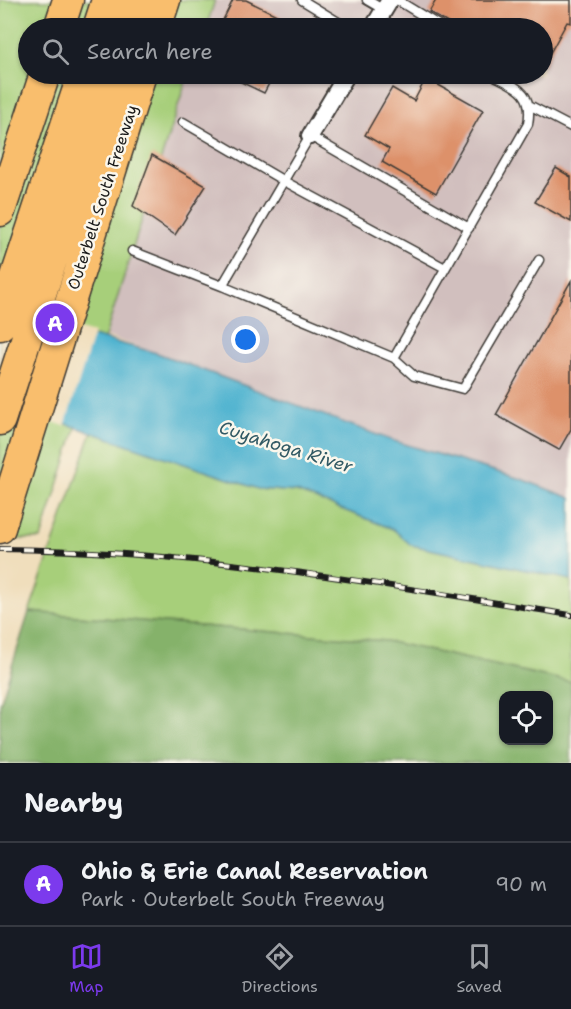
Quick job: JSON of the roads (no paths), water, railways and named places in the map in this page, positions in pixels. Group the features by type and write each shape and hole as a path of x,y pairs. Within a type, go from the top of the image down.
{"highway":[{"path":"62,18 68,0"},
{"path":"101,18 107,0"},
{"path":"129,18 135,0"},
{"path":"159,18 165,0"},
{"path":"0,211 42,84"},
{"path":"0,325 80,84"},
{"path":"0,420 109,84"},
{"name":"Outerbelt South Freeway","path":"0,528 138,84"}],"street":[{"path":"381,18 390,3"},
{"path":"310,136 341,84"}],"lane":[{"path":"302,0 332,18"},
{"path":"367,0 390,3 422,18"},
{"path":"510,84 518,88 531,106 571,128"},
{"path":"394,358 528,124 531,106"},
{"path":"183,122 284,181 446,268"},
{"path":"222,285 310,136 469,228"},
{"path":"132,251 222,285 394,358 414,376 463,389 539,260"}],"water":[{"name":"Cuyahoga River","path":"36,321 157,353 391,440 521,479 571,498 571,580 411,545 393,529 297,492 258,489 8,404"}],"railway":[{"path":"0,549 144,555 215,562 358,581 571,615"}],"place":[{"name":"Ohio & Erie Canal Reservation","path":"55,323"}]}
